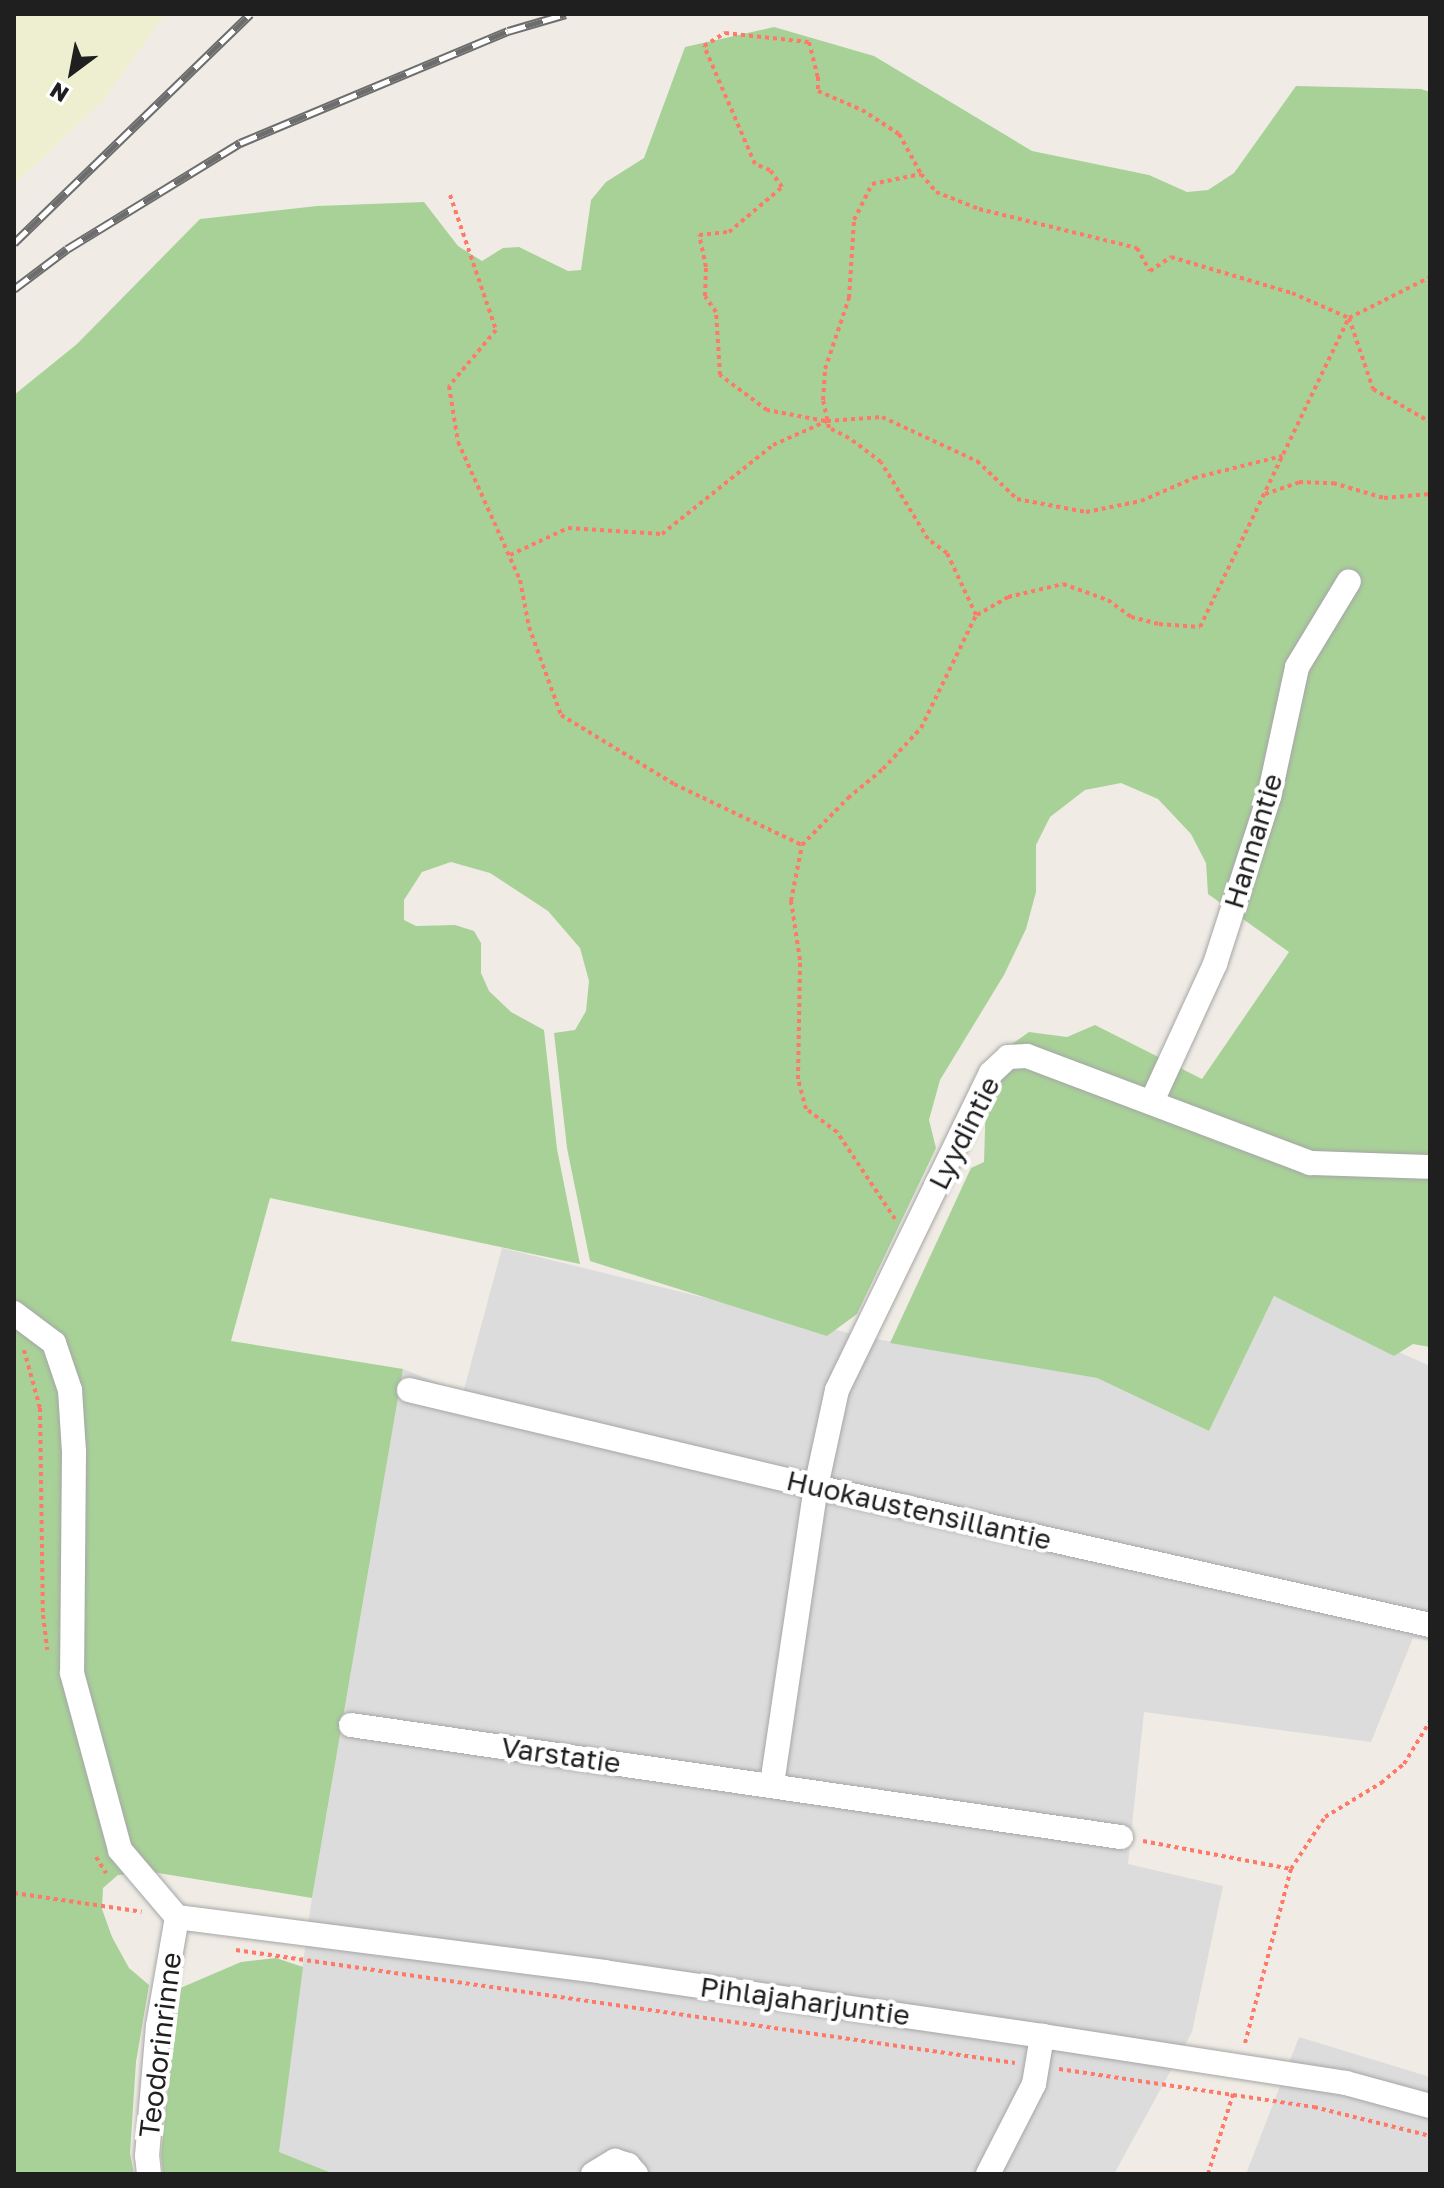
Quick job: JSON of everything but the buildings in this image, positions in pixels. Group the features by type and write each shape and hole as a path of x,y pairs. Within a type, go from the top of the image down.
{"street":[{"name":"Hannantie","path":"1152,1101 1215,964 1269,797 1297,667 1349,581"},
{"name":"Lyydintie","path":"816,1487 837,1390 991,1073 1008,1057 1027,1056 1058,1065 1310,1163 1430,1167"},
{"path":"14,1313 54,1343 70,1390 74,1452 72,1673 120,1850 175,1927"},
{"name":"Huokaustensillantie","path":"409,1390 816,1487 1430,1625"},
{"path":"772,1784 816,1487"},
{"name":"Varstatie","path":"351,1725 1121,1837"},
{"name":"Pihlajaharjuntie","path":"175,1927 604,1972 1346,2083 1430,2106"},
{"name":"Teodorinrinne","path":"149,2174 147,2156 158,2026 175,1927"},
{"path":"988,2174 1034,2084 1042,2036"},
{"path":"593,2174 615,2161 628,2165 636,2174"}],"path":[{"path":"1282,456 1194,478 1141,501 1086,512 1017,499 977,461 882,417 827,421 767,410 720,375 716,312 705,296 706,267 699,235 729,232 782,187 770,170 755,164 704,46 725,33 809,42 818,77 818,91 862,110 899,134 921,174 936,192 979,209 1137,248 1150,271 1171,257 1292,293 1349,318 1373,389 1430,422"},
{"path":"921,174 872,184 854,220 849,298 825,369 823,400 829,428 849,438 881,462 928,539 947,553 976,615"},
{"path":"450,195 496,330 449,386 458,442 520,580 529,627 561,715 674,784 802,845"},
{"path":"909,1242 837,1132 806,1109 798,1079 800,960 791,901 802,845 848,798 883,769 921,728 976,615 1008,597 1063,584 1108,600 1131,617 1159,624 1200,627 1349,318 1430,277"},
{"path":"510,555 568,528 662,534 773,445 827,421"},
{"path":"1264,494 1299,482 1333,483 1384,498 1430,494"},
{"path":"21,1342 40,1408 43,1615 48,1655"},
{"path":"1244,2046 1291,1869 1325,1817 1381,1783 1404,1764 1430,1721"},
{"path":"1121,1837 1291,1869"},
{"path":"95,1851 98,1865 108,1874"},
{"path":"14,1893 144,1912 175,1927"},
{"path":"135,1902 144,1912 175,1927"},
{"path":"232,1950 1233,2094 1314,2107 1430,2136"},
{"path":"1208,2174 1233,2094"}],"shaded area":[{"path":"502,1248 865,1337 1097,1378 1209,1431 1274,1296 1430,1366 1430,1641 1413,1638 1371,1742 1144,1712 1128,1864 1223,1886 1192,2032 1114,2174 334,2174 278,2152 310,1910 403,1369 463,1393"},
{"path":"1299,2037 1430,2077 1430,2174 1246,2174"}],"green space":[{"path":"14,14 165,14 104,100 14,185"},
{"path":"774,27 874,56 1032,151 1149,175 1187,192 1208,190 1234,173 1296,86 1421,89 1430,92 1430,1347 1413,1344 1394,1356 1274,1296 1209,1431 1097,1378 890,1343 971,1168 984,1162 986,1097 997,1063 1012,1044 1029,1032 1067,1037 1095,1025 1202,1079 1289,952 1208,894 1206,863 1191,834 1158,799 1121,783 1085,790 1050,817 1036,845 1036,892 1026,929 1004,975 940,1080 929,1120 936,1148 857,1314 827,1336 590,1261 567,1148 554,1033 575,1030 586,1011 589,981 580,948 548,911 490,873 451,862 422,872 404,900 404,920 416,926 455,925 474,931 481,943 481,973 489,991 511,1012 544,1030 557,1149 580,1264 270,1198 231,1341 403,1369 312,1898 152,1872 118,1875 103,1888 102,1909 112,1937 129,1968 149,1985 136,2062 130,2153 134,2174 14,2174 14,395 77,344 200,219 317,206 424,202 458,246 482,261 503,248 519,247 568,271 581,270 591,200 606,182 644,158 685,47"},
{"path":"276,1958 303,1967 279,2152 334,2174 163,2174 161,2155 178,1989 241,1962"}],"railway":[{"path":"14,243 250,14"},
{"path":"14,289 67,249 240,143 508,31 566,14"}]}
